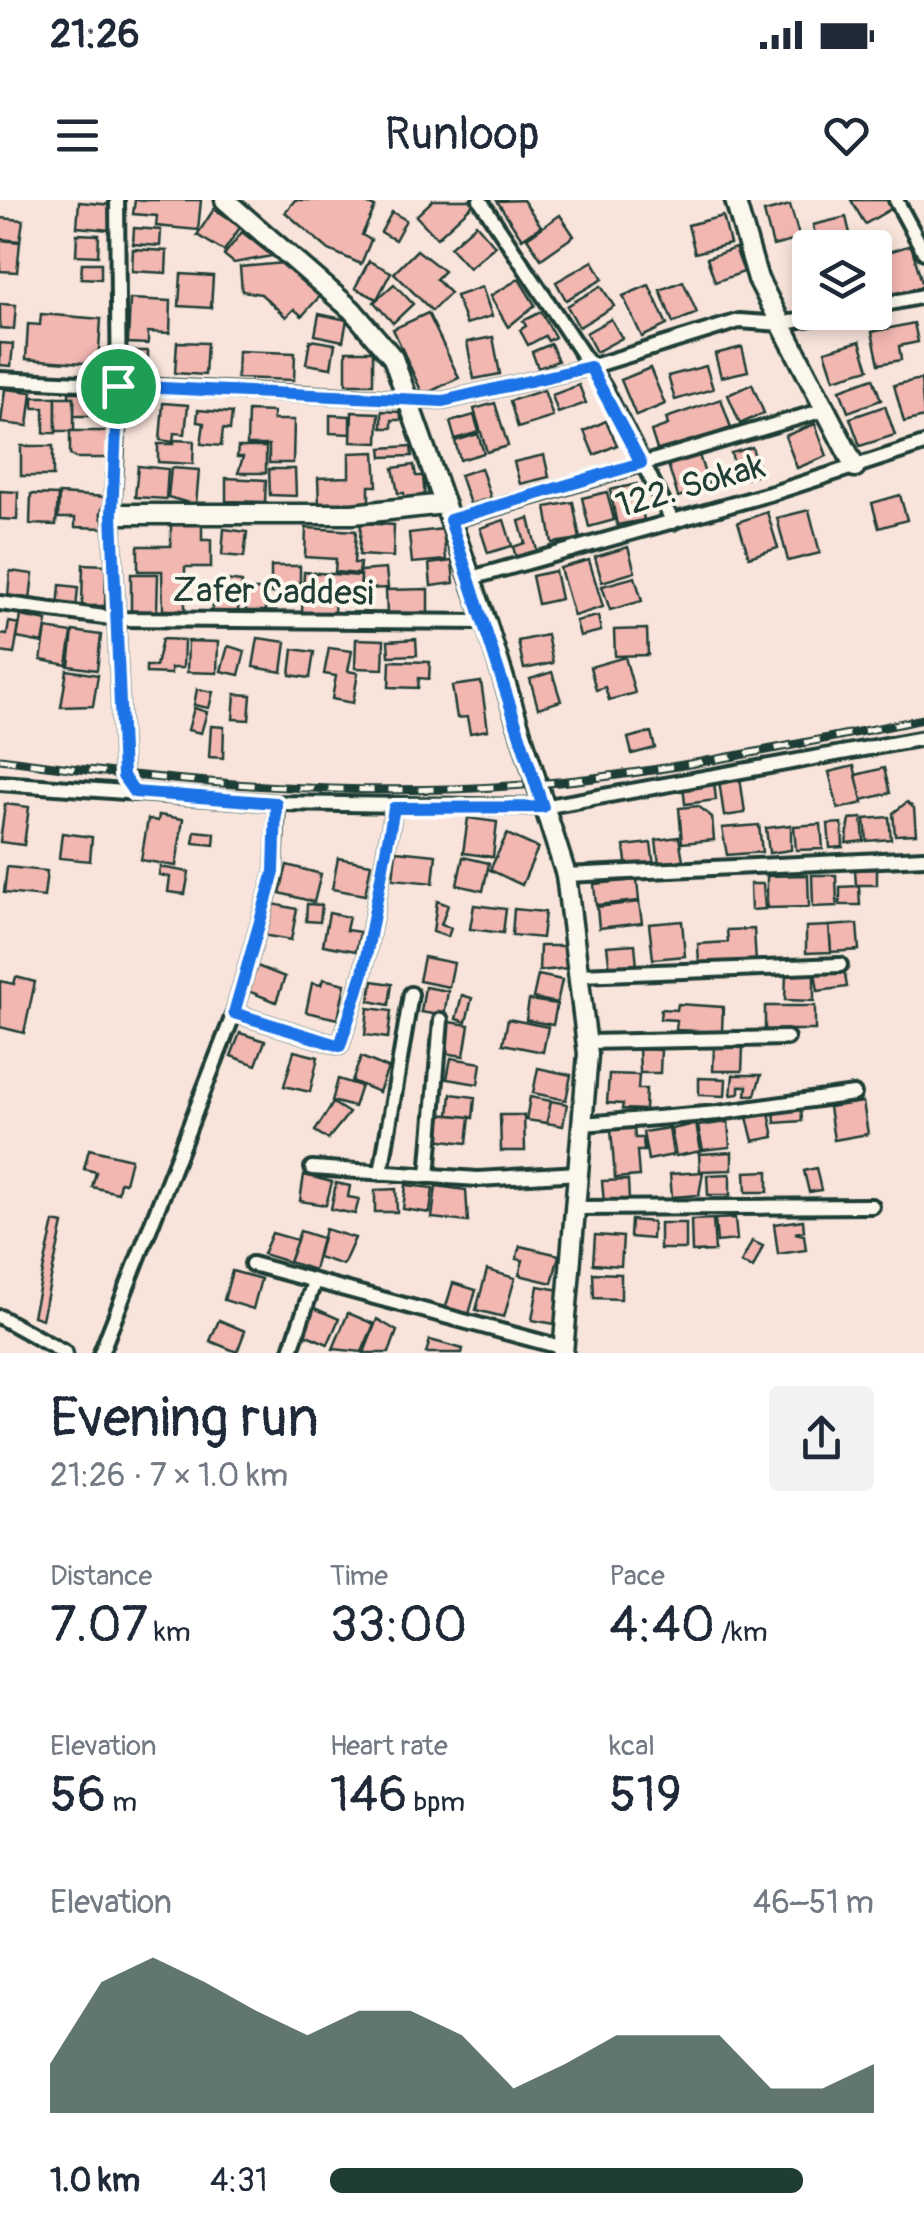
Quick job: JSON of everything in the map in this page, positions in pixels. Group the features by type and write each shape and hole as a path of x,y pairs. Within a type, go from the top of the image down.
{"street":[{"path":"117,200 118,386 112,514 123,776 134,792"},
{"path":"225,200 352,310 393,358 486,622 566,875 586,1042 564,1350 252,1264"},
{"path":"480,200 590,367 673,522"},
{"path":"735,200 758,279 855,467"},
{"path":"896,200 924,252"},
{"path":"892,303 924,296"},
{"path":"0,379 443,401 590,367 739,322 792,322"},
{"path":"112,514 447,512 641,463 824,410"},
{"name":"122. Sokak","path":"471,578 673,522 924,444"},
{"name":"Zafer Caddesi","path":"0,602 119,620 486,622"},
{"path":"0,783 276,803 394,808 543,807 924,738"},
{"path":"101,1353 234,1013 274,872 276,803"},
{"path":"234,1013 340,1046 363,973 394,808"},
{"path":"566,875 924,858"},
{"path":"579,975 840,964"},
{"path":"381,1173 411,994"},
{"path":"428,1176 442,1020"},
{"path":"586,1042 787,1038"},
{"path":"583,1124 698,1115 854,1094"},
{"path":"312,1168 478,1179 579,1173"},
{"path":"576,1208 872,1206"},
{"path":"290,1353 314,1282"},
{"path":"0,1317 65,1353"}],"building":[{"path":"135,200 201,200 198,230 156,226 157,216 133,214"},
{"path":"295,200 360,200 375,207 362,235 371,240 361,264 329,250 285,212"},
{"path":"433,200 475,203 437,238 416,216"},
{"path":"523,200 541,226 522,239 497,201"},
{"path":"851,200 890,200 894,207 865,224"},
{"path":"79,202 112,205 110,230 77,227"},
{"path":"790,205 797,230 792,230 792,241 773,246 764,212"},
{"path":"214,209 241,226 224,251 197,235"},
{"path":"392,212 406,220 395,240 381,232"},
{"path":"560,215 574,236 541,259 527,238"},
{"path":"723,216 730,244 695,253 688,225"},
{"path":"846,217 849,230 814,230 813,225"},
{"path":"0,218 23,220 20,241 0,239"},
{"path":"476,224 495,246 469,268 450,247"},
{"path":"134,228 161,230 160,246 133,244"},
{"path":"242,232 272,256 234,263 224,255"},
{"path":"77,234 99,235 98,256 76,255"},
{"path":"0,240 20,242 17,272 0,271"},
{"path":"911,245 923,286 892,295 892,251"},
{"path":"735,248 744,272 715,282 707,258"},
{"path":"133,249 167,251 166,273 132,271"},
{"path":"417,250 444,271 436,279 450,293 432,311 394,273"},
{"path":"369,261 391,272 377,299 355,288"},
{"path":"593,261 603,279 566,300 556,282"},
{"path":"82,263 101,263 101,279 81,278"},
{"path":"284,263 320,296 302,316 294,309 286,317 261,294 242,291 240,267"},
{"path":"181,274 213,276 211,308 179,306"},
{"path":"519,279 535,305 508,327 490,296"},
{"path":"683,281 697,313 673,323 660,290"},
{"path":"394,284 413,304 393,323 374,302"},
{"path":"649,285 667,325 642,337 623,296"},
{"path":"601,286 614,306 579,327 567,306"},
{"path":"482,287 492,316 466,324 456,296"},
{"path":"130,299 171,301 170,333 148,332 148,344 128,343"},
{"path":"0,304 16,305 14,329 0,328"},
{"path":"541,312 555,337 548,341 545,336 528,345 520,330 526,326 523,321"},
{"path":"428,313 459,378 423,395 393,329"},
{"path":"41,314 101,319 98,364 26,359 28,324 40,325"},
{"path":"319,314 347,320 343,341 315,335"},
{"path":"611,319 622,338 596,352 586,333"},
{"path":"914,323 918,342 899,346 901,360 879,364 872,332"},
{"path":"493,337 500,374 474,379 467,342"},
{"path":"310,340 335,344 331,368 306,364"},
{"path":"860,341 869,369 834,379 825,351"},
{"path":"177,342 207,343 205,375 175,373"},
{"path":"0,343 13,344 11,366 0,365"},
{"path":"551,344 558,361 538,368 532,352"},
{"path":"742,347 748,371 721,377 715,354"},
{"path":"127,351 148,351 148,376 126,376"},
{"path":"238,351 295,353 294,380 237,378"},
{"path":"346,351 373,351 373,384 346,384"},
{"path":"706,366 713,389 675,400 668,376"},
{"path":"650,368 665,404 636,416 621,380"},
{"path":"873,378 881,400 848,412 840,390"},
{"path":"921,379 924,417 904,422 894,385"},
{"path":"752,384 764,413 740,424 728,395"},
{"path":"579,385 586,403 558,413 552,395"},
{"path":"5,389 32,392 28,426 1,423"},
{"path":"544,390 553,417 518,428 510,401"},
{"path":"69,392 105,392 105,416 74,416 74,397 69,397"},
{"path":"33,397 56,397 56,433 44,433 44,408 33,408"},
{"path":"56,397 74,397 74,431 56,431"},
{"path":"721,399 731,428 658,453 651,431 668,425 666,418"},
{"path":"163,403 188,405 185,434 174,433 173,442 160,440"},
{"path":"495,403 508,446 487,452 474,409"},
{"path":"885,406 895,435 860,446 850,418"},
{"path":"198,410 232,413 230,430 223,429 221,446 201,444 204,423 197,422"},
{"path":"248,411 273,412 273,420 294,420 293,463 269,463 269,445 247,445"},
{"path":"382,411 401,412 401,420 392,420 392,428 382,428"},
{"path":"352,412 379,413 378,443 351,442"},
{"path":"330,415 350,416 350,434 330,433"},
{"path":"474,415 479,432 455,439 450,422"},
{"path":"606,421 617,445 594,455 584,431"},
{"path":"815,424 827,456 797,468 785,436"},
{"path":"70,431 108,431 108,458 75,458 70,454"},
{"path":"478,434 484,453 460,460 455,441"},
{"path":"174,440 194,441 193,464 158,462 158,444 174,444"},
{"path":"21,446 53,446 53,476 21,476"},
{"path":"411,446 412,456 382,457 381,448"},
{"path":"238,447 266,447 266,473 238,473 243,457 237,457"},
{"path":"752,447 758,467 753,469 755,476 739,480 731,453"},
{"path":"375,452 377,486 369,486 369,504 319,505 318,478 349,477 349,453"},
{"path":"544,455 549,477 520,484 514,462"},
{"path":"699,455 709,487 678,497 668,464"},
{"path":"414,465 416,476 423,476 425,499 405,501 404,493 398,493 393,468"},
{"path":"138,466 168,469 166,499 135,497"},
{"path":"171,468 199,470 196,505 168,497"},
{"path":"481,468 491,498 470,504 460,475"},
{"path":"269,469 295,469 296,496 270,495"},
{"path":"226,478 266,480 265,502 226,501"},
{"path":"637,484 644,520 617,525 610,490"},
{"path":"0,491 18,492 17,520 0,519"},
{"path":"607,492 614,520 589,527 582,498"},
{"path":"31,494 58,495 56,525 30,524"},
{"path":"59,494 106,497 105,528 75,527 75,518 58,518"},
{"path":"900,495 907,520 879,528 872,503"},
{"path":"573,502 580,539 552,543 546,507"},
{"path":"809,510 820,553 788,561 777,518"},
{"path":"767,512 778,548 749,557 738,522"},
{"path":"529,518 538,555 517,560 513,547 525,543 519,521"},
{"path":"504,520 512,546 488,553 480,528"},
{"path":"202,521 202,540 211,540 211,567 185,567 185,610 163,610 162,571 138,571 138,546 171,546 171,522"},
{"path":"361,523 394,525 393,557 359,555"},
{"path":"306,528 356,531 354,563 360,563 359,574 335,572 336,559 305,557"},
{"path":"224,529 247,532 244,557 222,555"},
{"path":"443,529 446,560 412,563 409,533"},
{"path":"628,547 635,572 602,582 595,557"},
{"path":"589,560 603,607 574,616 560,568"},
{"path":"452,561 454,583 431,586 429,564"},
{"path":"83,564 106,565 105,606 82,606"},
{"path":"271,566 300,566 300,594 271,593"},
{"path":"386,569 388,588 362,589 360,571"},
{"path":"10,571 33,574 30,600 8,597"},
{"path":"555,571 561,599 538,604 532,576"},
{"path":"304,572 361,576 360,589 335,588 334,614 302,612"},
{"path":"131,574 158,574 157,612 131,612"},
{"path":"635,577 642,601 610,610 602,586"},
{"path":"217,579 242,582 237,617 212,613"},
{"path":"60,585 78,587 76,610 58,609"},
{"path":"428,589 428,613 387,614 386,590"},
{"path":"246,590 266,590 266,611 246,611"},
{"path":"21,616 47,621 43,643 17,638"},
{"path":"598,616 601,631 580,636 576,621"},
{"path":"9,622 19,624 14,654 0,652 0,634 7,635"},
{"path":"46,629 72,633 67,665 41,660"},
{"path":"647,629 648,655 615,656 614,630"},
{"path":"73,631 101,635 97,670 69,666"},
{"path":"547,635 553,663 524,669 518,641"},
{"path":"258,638 286,642 282,672 253,667"},
{"path":"162,639 184,640 183,668 171,668 171,674 146,673 146,666 156,666"},
{"path":"356,639 384,640 383,669 355,668"},
{"path":"416,639 417,655 389,656 388,641"},
{"path":"188,641 218,642 217,673 187,672"},
{"path":"228,646 245,651 239,675 221,671"},
{"path":"329,648 352,651 348,671 358,673 353,703 332,699 336,676 324,674"},
{"path":"293,649 314,652 310,678 290,675"},
{"path":"625,657 635,693 609,700 605,687 596,690 590,667"},
{"path":"390,661 430,662 429,679 419,678 418,688 389,687"},
{"path":"67,670 98,675 93,706 61,707"},
{"path":"552,672 561,701 538,708 530,679"},
{"path":"481,682 488,730 470,733 467,717 457,718 452,686"},
{"path":"197,689 213,692 209,708 194,705"},
{"path":"235,694 251,695 249,720 233,719"},
{"path":"194,708 207,712 201,733 188,730"},
{"path":"211,726 224,727 223,758 209,757"},
{"path":"651,732 655,748 632,754 628,738"},
{"path":"854,766 863,803 838,809 829,772"},
{"path":"884,768 890,793 862,800 856,775"},
{"path":"740,777 745,813 724,816 719,780"},
{"path":"714,781 716,800 685,804 683,784"},
{"path":"907,802 914,808 916,834 895,835 893,813"},
{"path":"5,804 29,807 24,845 0,842"},
{"path":"698,806 712,817 714,840 682,843 679,808"},
{"path":"159,815 183,819 176,866 141,860 148,819 158,821"},
{"path":"889,817 891,839 867,841 865,819"},
{"path":"468,818 497,822 493,857 463,853"},
{"path":"862,818 864,841 846,843 850,819"},
{"path":"842,823 843,847 830,848 828,824"},
{"path":"821,824 823,849 796,850 794,826"},
{"path":"759,825 762,852 727,855 722,828"},
{"path":"791,825 791,850 769,853 766,828"},
{"path":"195,831 215,833 214,845 193,843"},
{"path":"62,833 92,837 90,861 59,858"},
{"path":"507,834 538,848 522,885 490,870"},
{"path":"679,837 683,860 659,864 656,840"},
{"path":"651,843 654,866 627,869 624,846"},
{"path":"396,851 436,855 433,883 393,879"},
{"path":"463,857 489,863 483,891 457,885"},
{"path":"338,858 371,864 365,895 332,889"},
{"path":"287,865 321,874 314,902 280,893"},
{"path":"7,867 47,871 44,897 4,893"},
{"path":"160,867 189,872 185,894 168,892 170,877 159,875"},
{"path":"877,869 877,885 856,885 855,870"},
{"path":"808,875 809,907 767,908 767,876"},
{"path":"812,875 836,875 837,906 813,907"},
{"path":"637,880 639,901 596,905 594,884"},
{"path":"750,884 763,884 765,909 751,910"},
{"path":"859,886 860,905 840,905 840,887"},
{"path":"437,901 448,905 441,925 451,928 448,937 433,932"},
{"path":"639,902 642,923 599,928 597,907"},
{"path":"268,903 297,909 291,940 262,935"},
{"path":"307,904 322,905 320,922 306,921"},
{"path":"474,905 506,909 503,933 470,929"},
{"path":"514,909 545,912 542,938 512,935"},
{"path":"329,913 349,917 346,930 360,932 356,951 323,945"},
{"path":"682,921 685,956 653,959 649,924"},
{"path":"857,924 859,950 831,952 829,926"},
{"path":"829,926 831,952 806,953 806,927"},
{"path":"754,929 756,964 699,966 698,944 728,942 727,930"},
{"path":"635,944 637,967 610,970 607,946"},
{"path":"540,946 568,946 568,968 539,971"},
{"path":"424,957 454,963 449,987 419,981"},
{"path":"257,966 285,977 276,1002 248,991"},
{"path":"844,968 847,987 818,991 815,972"},
{"path":"786,973 814,974 814,1001 785,1000"},
{"path":"538,975 562,980 557,1003 533,998"},
{"path":"16,977 35,982 24,1033 0,1027 0,981 14,984"},
{"path":"323,979 345,984 338,1019 306,1012 312,983 321,985"},
{"path":"373,981 392,984 389,1005 369,1001"},
{"path":"425,987 448,991 444,1016 421,1012"},
{"path":"462,995 472,998 466,1022 456,1019"},
{"path":"529,1000 557,1004 553,1025 526,1020"},
{"path":"678,1004 723,1007 722,1032 676,1030 677,1020 660,1019 661,1009 677,1010"},
{"path":"765,1006 815,1006 815,1030 765,1030"},
{"path":"368,1008 391,1011 388,1038 365,1035"},
{"path":"508,1019 548,1027 543,1052 503,1044"},
{"path":"449,1022 469,1025 464,1056 444,1053"},
{"path":"240,1033 265,1041 256,1065 231,1056"},
{"path":"714,1047 743,1048 742,1071 713,1071"},
{"path":"639,1049 661,1050 660,1073 640,1073"},
{"path":"294,1051 318,1057 310,1092 284,1086"},
{"path":"361,1057 388,1068 379,1092 352,1081"},
{"path":"451,1058 481,1063 478,1084 447,1079"},
{"path":"538,1068 571,1075 566,1100 533,1093"},
{"path":"609,1074 639,1075 638,1089 646,1089 645,1110 622,1109 623,1104 607,1103"},
{"path":"733,1075 761,1075 755,1095 746,1095 747,1086 739,1086 739,1094 731,1095"},
{"path":"699,1078 726,1079 725,1096 699,1095"},
{"path":"338,1079 361,1086 354,1107 332,1101"},
{"path":"451,1094 475,1097 473,1118 449,1115"},
{"path":"530,1097 551,1101 547,1123 526,1120"},
{"path":"551,1101 567,1104 563,1126 547,1123"},
{"path":"863,1102 868,1134 834,1140 829,1107"},
{"path":"333,1103 349,1113 328,1139 315,1131"},
{"path":"801,1106 802,1121 775,1123 774,1108"},
{"path":"769,1113 774,1137 753,1141 747,1117"},
{"path":"437,1114 470,1117 467,1143 434,1139"},
{"path":"500,1115 524,1115 525,1151 501,1151"},
{"path":"728,1122 730,1147 703,1150 698,1126"},
{"path":"696,1124 701,1151 676,1156 671,1129"},
{"path":"634,1127 635,1138 643,1138 644,1151 637,1151 639,1176 615,1178 611,1129"},
{"path":"669,1128 673,1155 648,1160 643,1132"},
{"path":"89,1149 131,1159 118,1193 92,1187 96,1172 84,1169"},
{"path":"732,1152 732,1170 700,1171 699,1154"},
{"path":"816,1168 821,1190 809,1192 804,1171"},
{"path":"768,1171 768,1192 746,1192 745,1172"},
{"path":"703,1172 699,1195 672,1197 670,1174"},
{"path":"730,1174 730,1195 708,1195 707,1175"},
{"path":"304,1175 332,1182 326,1205 300,1201"},
{"path":"628,1180 629,1201 604,1203 602,1181"},
{"path":"336,1183 350,1186 348,1197 359,1199 355,1214 331,1209"},
{"path":"406,1185 433,1188 430,1213 403,1209"},
{"path":"436,1186 466,1190 468,1222 432,1218"},
{"path":"396,1189 397,1212 375,1212 375,1190"},
{"path":"735,1218 737,1240 717,1242 715,1219"},
{"path":"713,1219 715,1251 692,1252 691,1220"},
{"path":"631,1220 653,1222 652,1239 630,1237"},
{"path":"803,1220 804,1231 795,1233 804,1235 806,1250 778,1254 774,1224"},
{"path":"54,1222 63,1224 42,1319 33,1316"},
{"path":"660,1223 686,1223 686,1249 660,1249"},
{"path":"325,1229 355,1238 343,1265 318,1257"},
{"path":"300,1231 322,1238 314,1270 289,1262"},
{"path":"272,1233 297,1240 289,1262 263,1254"},
{"path":"595,1235 623,1237 621,1266 593,1264"},
{"path":"752,1241 763,1246 753,1268 741,1263"},
{"path":"520,1246 559,1255 552,1283 519,1275 523,1260 516,1259"},
{"path":"487,1270 515,1278 504,1317 476,1310"},
{"path":"232,1271 261,1279 253,1309 224,1300"},
{"path":"593,1273 621,1274 621,1299 594,1298"},
{"path":"453,1283 476,1290 469,1314 452,1309 450,1315 444,1313"},
{"path":"538,1286 560,1290 555,1324 532,1320"},
{"path":"314,1308 339,1319 328,1344 302,1333"},
{"path":"348,1313 374,1324 362,1352 333,1349"},
{"path":"377,1319 397,1331 389,1353 364,1353"},
{"path":"219,1320 245,1331 237,1352 210,1341"},
{"path":"430,1340 463,1349 462,1353 426,1353"}],"railway":[{"path":"0,759 268,786 469,788 633,773 924,719"}],"route":[{"path":"590,367 641,463 450,520 543,807 394,808 363,973 340,1046 234,1013 274,872 276,803 134,792 123,776 112,514 118,386 443,401 590,367"}]}
